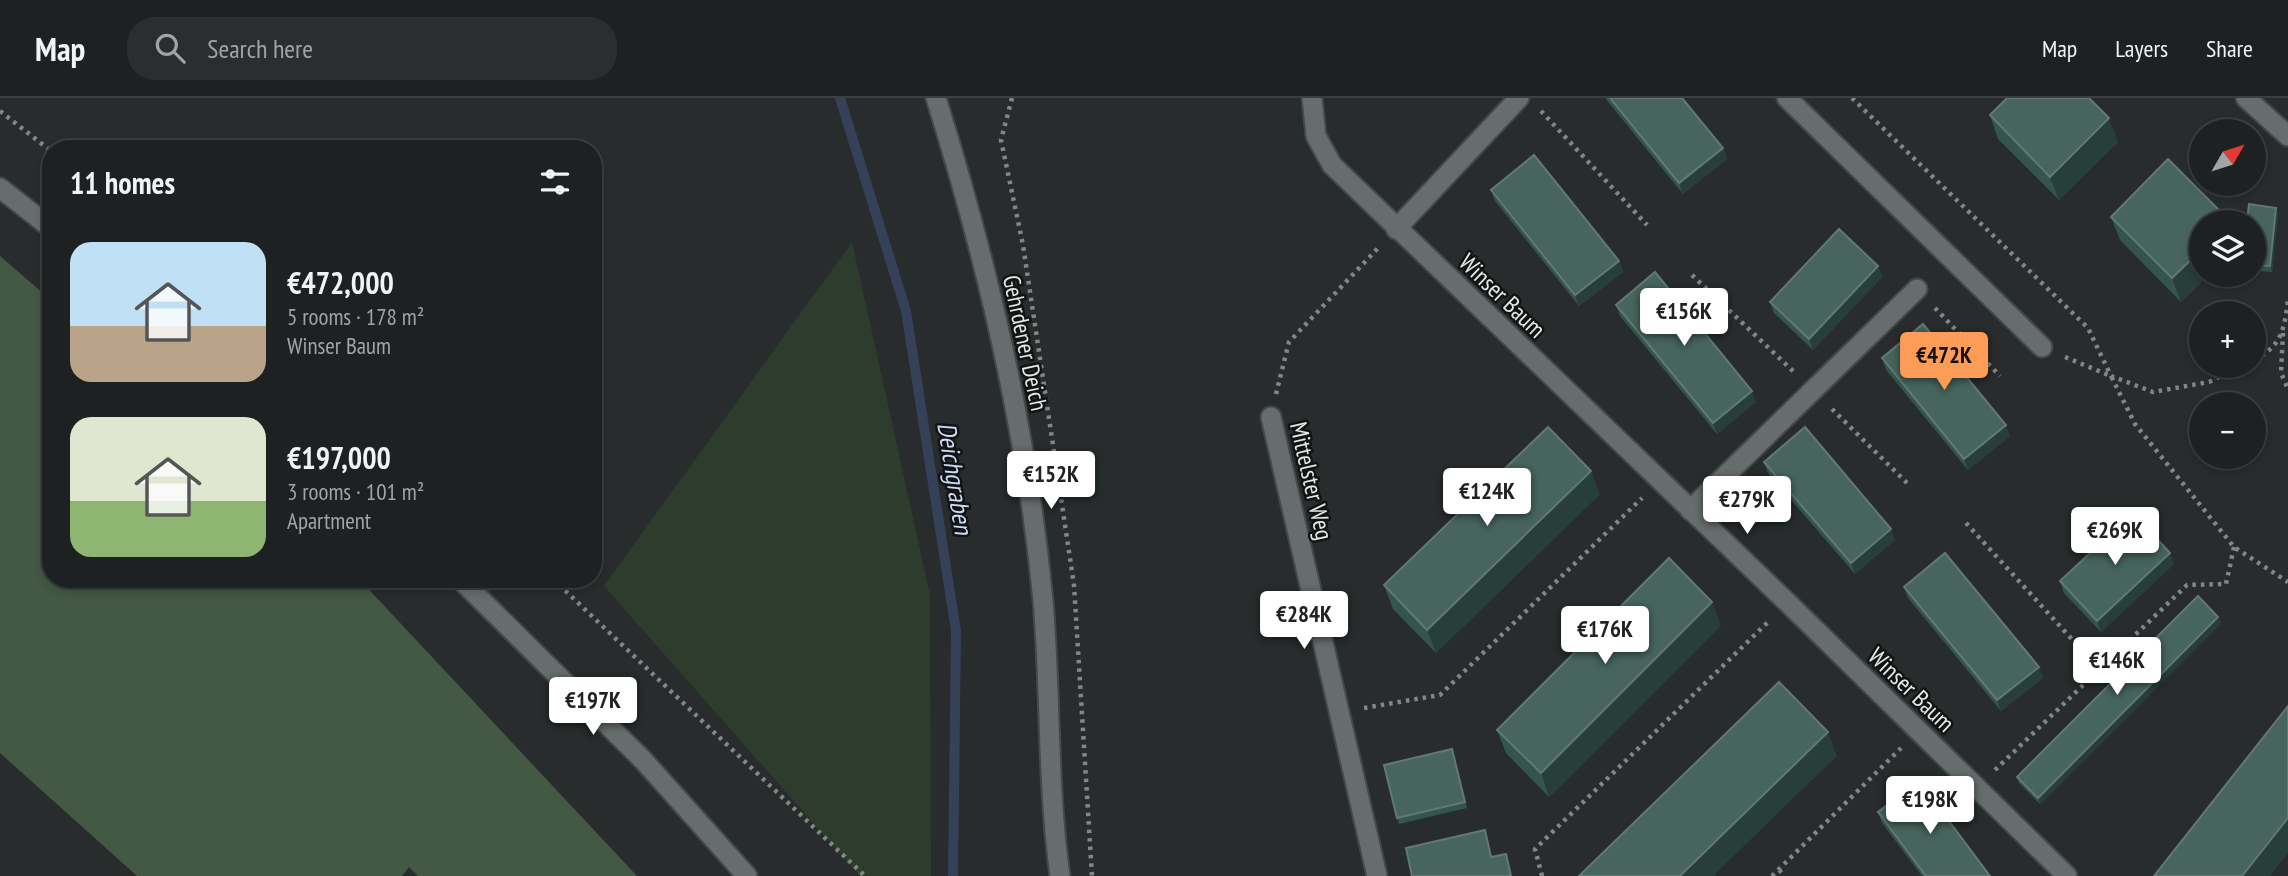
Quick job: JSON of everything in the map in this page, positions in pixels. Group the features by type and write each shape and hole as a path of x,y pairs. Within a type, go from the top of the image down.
{"street":[{"name":"Gehrdener Deich","path":"936,98 961,179 1002,336 1027,482 1043,601 1060,876"},
{"name":"Winser Baum","path":"1312,98 1316,136 1332,165 1788,603 2067,876"},
{"path":"1396,229 1519,98"},
{"path":"1787,98 2042,347"},
{"path":"2246,98 2288,136"},
{"path":"0,188 42,221"},
{"path":"1690,510 1917,289"},
{"name":"Mittelster Weg","path":"1271,417 1377,876"},
{"path":"469,588 643,760 747,876"},
{"name":"Gehrdener Deich","path":"1052,876 1057,855"}],"path":[{"path":"1852,98 2088,328 2135,424 2234,547 2288,582"},
{"path":"1537,108 1647,225"},
{"path":"0,111 42,144"},
{"name":"Mittelster Weg","path":"1271,417 1289,342 1396,229"},
{"path":"1917,289 2000,376"},
{"path":"2288,301 2281,373 2288,389"},
{"path":"2266,354 2283,332"},
{"path":"2042,347 2154,392 2209,382 2217,378"},
{"path":"1339,712 1440,695 1660,480"},
{"path":"1966,523 2100,670"},
{"path":"1976,788 2188,585 2226,584 2234,547"},
{"path":"562,588 865,876"},
{"path":"1542,876 1535,849 1788,603"},
{"path":"1772,876 1918,731"},
{"path":"1779,870 1785,876"}],"green space":[{"path":"852,242 930,595 931,876 860,876 604,586"},
{"path":"0,256 42,292 42,588 367,588 637,876 418,876 409,867 402,876 137,876 0,753"}],"building":[{"path":"1610,98 1682,98 1723,148 1679,183"},
{"path":"2007,98 2089,98 2109,118 2050,177 1990,115"},
{"path":"1534,155 1619,261 1575,295 1491,190"},
{"path":"2168,159 2189,180 2189,196 2205,196 2219,210 2189,210 2189,262 2172,278 2111,217"},
{"path":"2249,204 2276,208 2270,266 2266,266 2266,210 2248,210"},
{"path":"1839,229 1878,266 1809,339 1770,302"},
{"path":"1655,272 1752,391 1713,423 1616,305"},
{"path":"1923,324 2006,425 1964,459 1882,358"},
{"path":"1548,427 1591,471 1427,630 1384,585"},
{"path":"1805,427 1891,529 1851,563 1764,462"},
{"path":"2133,513 2170,553 2097,621 2060,581"},
{"path":"1945,553 2039,667 1997,700 1904,587"},
{"path":"1669,558 1712,602 1541,773 1497,730"},
{"path":"2198,596 2218,617 2038,798 2017,777"},
{"path":"1779,682 1828,732 1680,876 1579,876"},
{"path":"2288,706 2288,818 2242,876 2154,876"},
{"path":"1452,749 1465,802 1397,818 1384,765"},
{"path":"1919,781 1990,876 1926,876 1878,812"},
{"path":"1485,830 1491,857 1506,854 1511,876 1412,876 1406,848"}],"waterway":[{"name":"Deichgraben","path":"840,98 906,311 956,631 953,876"}]}
